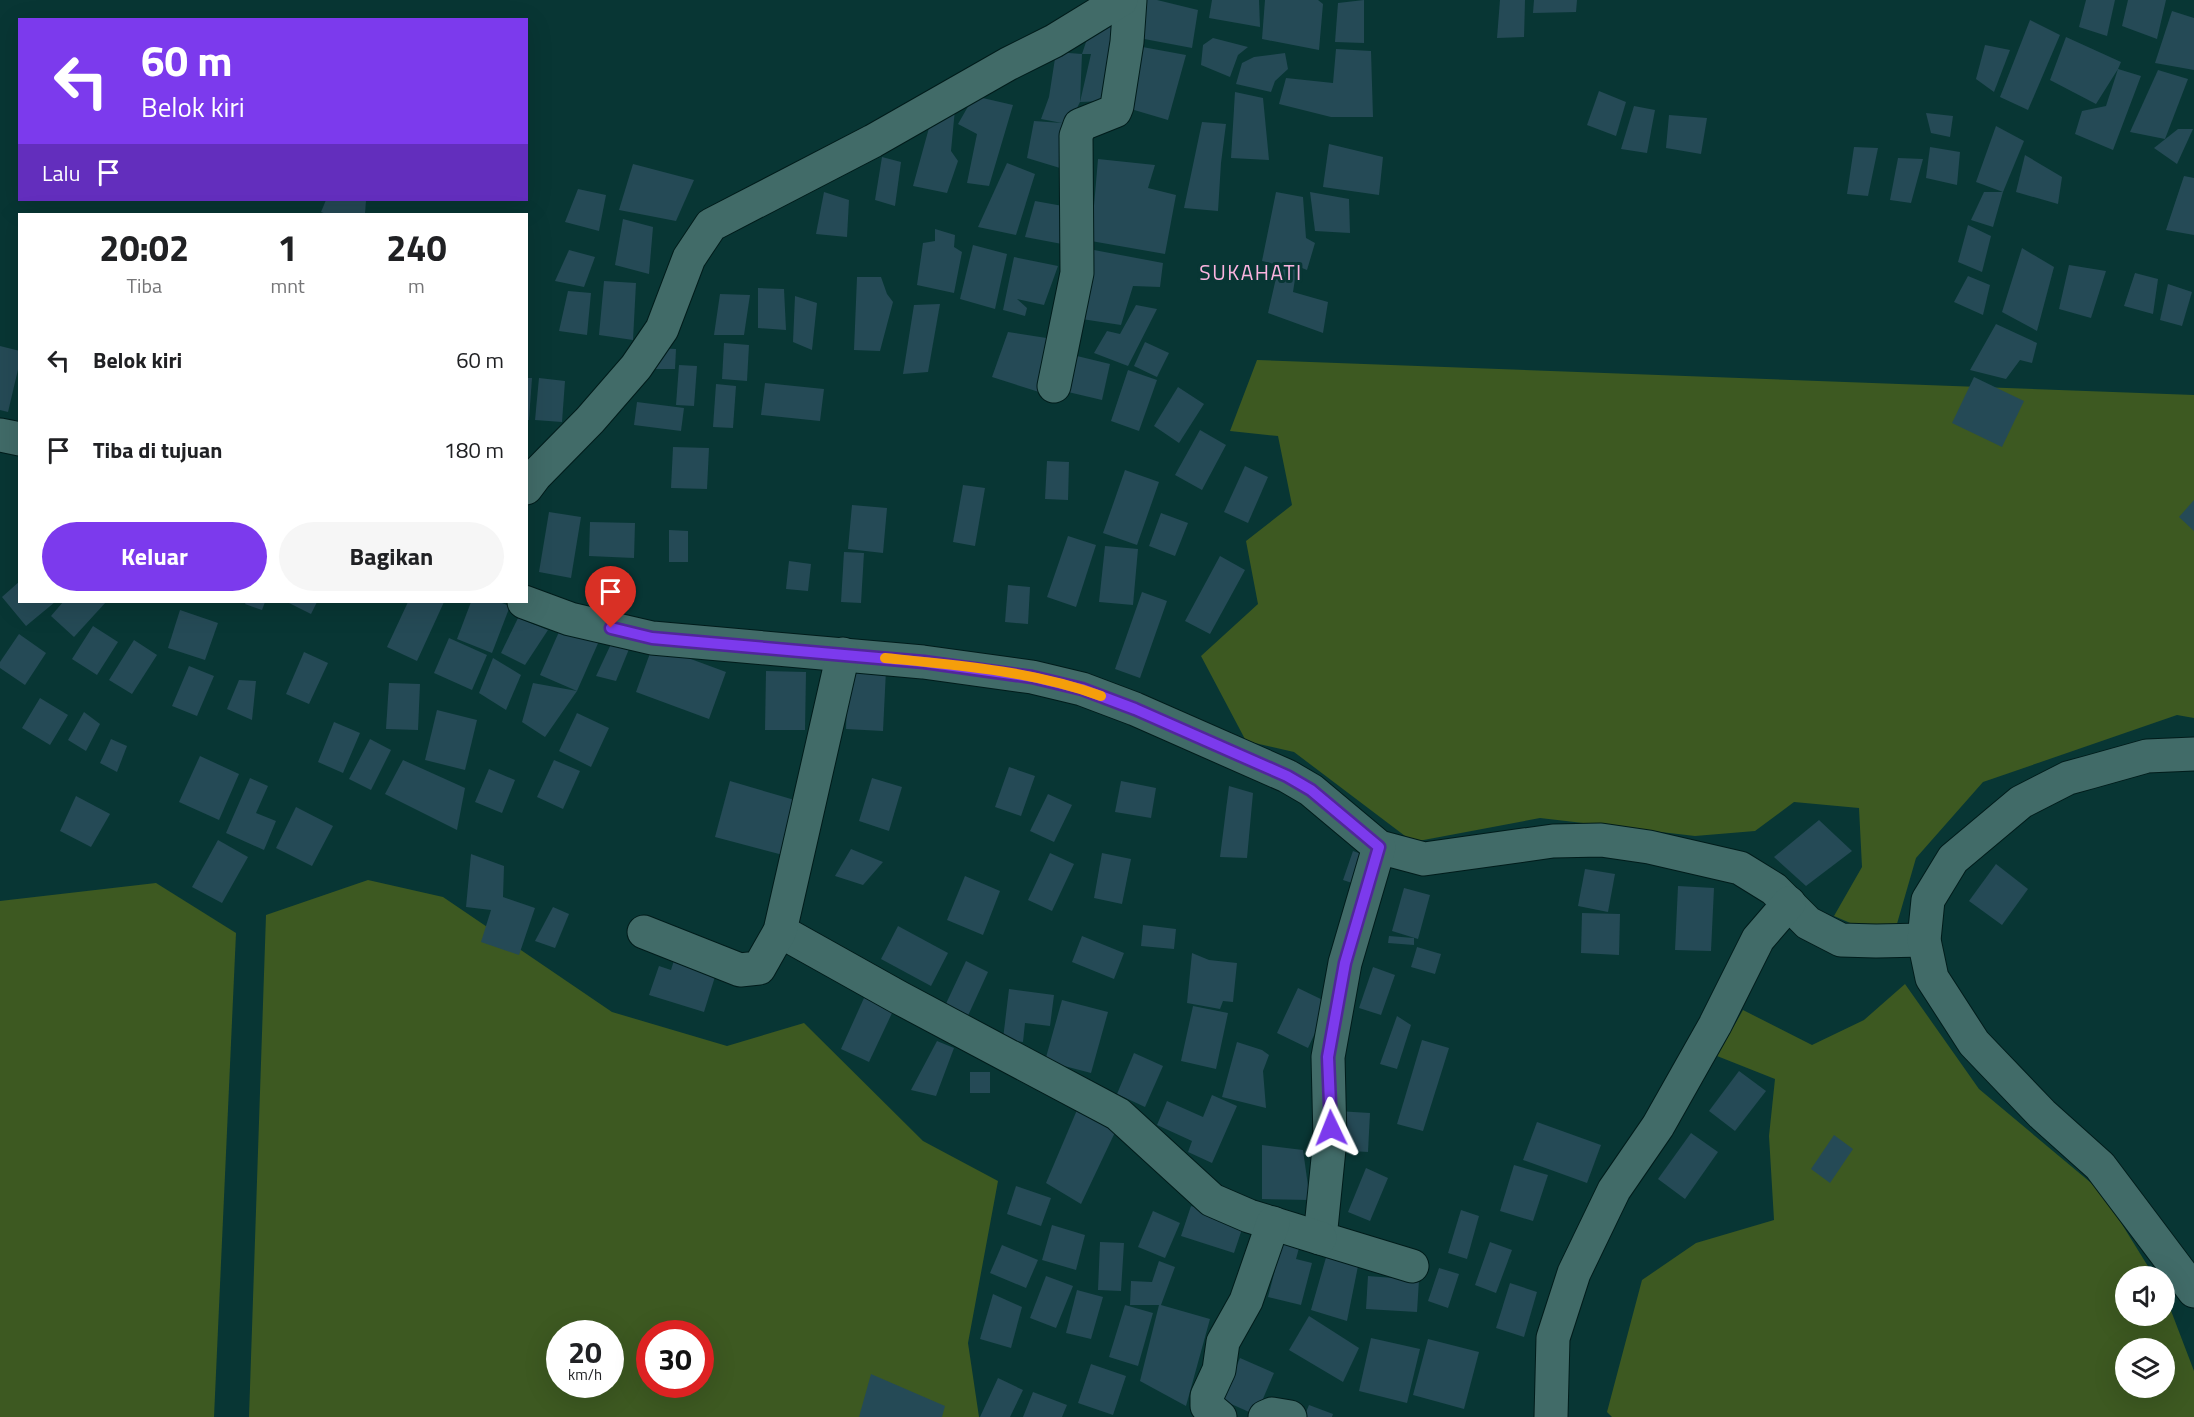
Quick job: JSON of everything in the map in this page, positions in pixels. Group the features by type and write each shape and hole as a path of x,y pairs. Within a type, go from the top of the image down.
{"street":[{"path":"528,485 636,367 662,329 689,258 711,225 873,141 1008,64 1054,41 1121,0"},
{"path":"1054,386 1077,273 1077,130 1080,125 1115,111 1130,0"},
{"path":"0,435 18,439"},
{"path":"527,603 570,619 652,638 924,662 1022,676 1082,689 1135,709 1287,776 1311,790 1379,847 1424,859 1553,841 1601,840 1649,847 1740,868 1774,889 1808,923 1842,940 1924,940"},
{"path":"644,932 741,970 759,968 780,932 843,654"},
{"path":"2194,754 2147,756 2113,765 2068,778 2021,802 1953,859 1928,900 1924,940 1932,978 1974,1043 2042,1114 2100,1166 2194,1290"},
{"path":"1320,1238 1330,1139 1328,1057 1345,963 1379,847"},
{"path":"1551,1417 1554,1338 1574,1273 1614,1190 1664,1116 1715,1025 1758,939 1789,903"},
{"path":"780,932 1118,1114 1212,1200 1249,1216 1412,1266"},
{"path":"1220,1417 1207,1406 1207,1396 1220,1370 1223,1342 1246,1301 1273,1223"},
{"path":"1265,1417 1272,1414 1290,1417"}],"green space":[{"path":"1257,360 2194,395 2194,718 2177,715 1983,782 1916,858 1892,941 1834,916 1862,867 1859,808 1794,802 1755,831 1695,836 1540,818 1413,842 1294,752 1246,741 1201,656 1258,604 1246,541 1292,505 1278,436 1230,431"},
{"path":"368,880 443,897 612,1012 727,1046 804,1023 923,1141 998,1181 968,1343 979,1417 249,1417 266,915"},
{"path":"156,883 236,933 214,1417 0,1417 0,901"},
{"path":"1905,984 1979,1089 2102,1192 2148,1266 2115,1266 2115,1326 2175,1326 2175,1321 2194,1371 2194,1417 1612,1417 1607,1412 1642,1280 1696,1243 1774,1220 1769,1136 1775,1079 1717,1056 1743,1010 1812,1045 1864,1020"}],"building":[{"path":"1147,0 1157,0 1198,10 1192,48 1139,38"},
{"path":"1212,0 1259,0 1260,27 1209,18"},
{"path":"1265,0 1318,0 1323,4 1319,50 1262,39"},
{"path":"1364,0 1364,43 1335,42 1338,3"},
{"path":"1500,0 1525,0 1524,37 1497,38"},
{"path":"1534,0 1577,0 1576,12 1533,13"},
{"path":"2086,0 2115,0 2107,36 2079,27"},
{"path":"2128,0 2166,0 2157,39 2122,26"},
{"path":"2172,11 2194,18 2194,70 2155,63"},
{"path":"2030,20 2060,35 2028,110 2000,97"},
{"path":"1116,22 1105,101 1080,102 1091,54 1082,54 1092,24"},
{"path":"2066,37 2121,62 2096,104 2050,80"},
{"path":"1213,38 1248,47 1238,55 1230,77 1201,65 1203,45"},
{"path":"1985,45 2010,50 1994,92 1976,79"},
{"path":"1137,46 1186,55 1168,120 1124,107"},
{"path":"1336,49 1371,51 1373,117 1331,117 1279,104 1286,78 1333,83"},
{"path":"1056,52 1082,54 1080,102 1069,124 1060,168 1027,158 1034,121 1062,123 1041,119 1049,97"},
{"path":"1285,53 1288,69 1275,81 1271,92 1236,84 1242,63 1254,57"},
{"path":"2118,69 2141,76 2113,150 2075,134 2082,111 2106,106"},
{"path":"2158,70 2188,79 2165,139 2130,132"},
{"path":"1599,91 1626,102 1616,136 1587,125"},
{"path":"1235,92 1263,98 1269,160 1231,158"},
{"path":"974,96 1013,105 989,186 967,183 977,134 958,124"},
{"path":"935,106 955,109 951,151 958,161 947,193 913,186"},
{"path":"1634,106 1655,110 1647,153 1621,149"},
{"path":"1926,113 1953,116 1950,137 1931,133"},
{"path":"1669,115 1707,118 1701,154 1666,148"},
{"path":"1202,122 1226,124 1218,211 1184,208"},
{"path":"1996,126 2024,141 2003,192 1976,182"},
{"path":"2178,129 2193,129 2177,164 2154,148"},
{"path":"1329,144 1383,157 1379,195 1323,187"},
{"path":"1854,147 1878,148 1868,196 1847,194"},
{"path":"1930,147 1960,152 1957,185 1926,178"},
{"path":"2025,155 2062,177 2058,204 2016,192"},
{"path":"882,157 901,162 895,206 875,200"},
{"path":"1898,158 1923,159 1911,203 1890,200"},
{"path":"1098,159 1155,165 1148,188 1176,195 1165,254 1091,241"},
{"path":"1007,163 1035,174 1016,235 978,227"},
{"path":"633,164 694,180 676,221 619,210"},
{"path":"2184,176 2194,178 2194,235 2166,230"},
{"path":"578,189 606,195 599,231 565,222"},
{"path":"824,192 849,200 847,237 816,234"},
{"path":"1276,192 1303,197 1306,238 1315,243 1307,270 1297,266 1293,292 1328,302 1323,333 1268,313 1279,265 1262,261"},
{"path":"1310,192 1349,199 1350,233 1315,231"},
{"path":"1984,192 2003,192 1993,227 1971,220"},
{"path":"326,201 366,201 365,213 321,212"},
{"path":"1035,201 1074,208 1062,244 1025,237"},
{"path":"623,219 653,227 649,274 615,265"},
{"path":"1968,225 1991,236 1982,272 1958,262"},
{"path":"935,229 955,235 954,247 962,252 954,293 917,285 923,243 935,241"},
{"path":"973,245 1007,254 995,309 960,299"},
{"path":"2022,248 2054,267 2037,331 2002,312"},
{"path":"569,250 595,257 584,287 555,281"},
{"path":"1094,250 1163,263 1160,287 1133,286 1121,325 1075,318"},
{"path":"1014,257 1058,266 1044,305 1017,299 1027,308 1025,316 1003,310"},
{"path":"2069,265 2106,271 2091,318 2059,309"},
{"path":"2135,273 2158,279 2153,314 2124,306"},
{"path":"1968,276 1990,285 1983,315 1954,302"},
{"path":"857,277 881,277 887,294 893,302 880,351 854,350"},
{"path":"604,281 636,283 633,340 599,335"},
{"path":"2168,284 2192,292 2182,326 2160,320"},
{"path":"758,288 784,289 786,330 758,328"},
{"path":"568,291 591,293 587,335 559,331"},
{"path":"720,294 750,295 744,335 714,335"},
{"path":"795,296 817,303 812,350 793,342"},
{"path":"940,304 928,372 903,374 914,305"},
{"path":"1136,305 1157,309 1128,366 1094,353 1107,331 1120,334"},
{"path":"1996,324 2037,343 2032,363 2020,360 2006,379 1970,370"},
{"path":"1008,332 1053,339 1039,392 992,377"},
{"path":"1145,342 1169,353 1157,377 1134,366"},
{"path":"724,343 749,345 747,381 722,379"},
{"path":"0,346 18,350 18,370 8,412 0,410"},
{"path":"656,348 676,349 675,369 656,369"},
{"path":"1077,356 1110,364 1102,400 1068,392"},
{"path":"679,365 697,366 694,406 676,405"},
{"path":"1128,370 1157,380 1139,431 1111,421"},
{"path":"1974,377 2024,401 2002,447 1952,423"},
{"path":"528,378 532,378 529,420"},
{"path":"539,378 565,381 562,422 535,420"},
{"path":"765,383 824,389 820,421 761,415"},
{"path":"716,384 736,386 733,428 713,427"},
{"path":"1178,387 1204,404 1179,443 1154,426"},
{"path":"637,402 684,408 681,431 634,425"},
{"path":"1200,430 1226,445 1202,490 1175,475"},
{"path":"673,447 709,448 707,489 671,488"},
{"path":"1047,461 1069,462 1068,500 1045,499"},
{"path":"1245,466 1268,477 1248,523 1224,512"},
{"path":"1125,470 1159,482 1137,545 1103,533"},
{"path":"963,485 985,488 975,546 953,542"},
{"path":"2194,500 2194,531 2179,517"},
{"path":"852,505 887,508 883,553 848,549"},
{"path":"549,512 581,517 571,578 539,572"},
{"path":"1161,513 1188,523 1175,556 1149,546"},
{"path":"590,522 635,523 634,558 589,556"},
{"path":"669,530 688,531 688,562 669,562"},
{"path":"1068,536 1096,545 1076,607 1047,597"},
{"path":"1105,546 1138,549 1133,605 1099,602"},
{"path":"844,552 864,553 861,603 841,602"},
{"path":"1220,556 1245,570 1210,634 1185,621"},
{"path":"789,561 811,564 808,591 786,589"},
{"path":"18,583 18,603 54,603 26,626 2,597"},
{"path":"1008,585 1030,587 1028,624 1005,622"},
{"path":"1142,592 1167,601 1140,678 1115,669"},
{"path":"62,603 105,603 74,637 51,616"},
{"path":"246,603 265,603 262,610"},
{"path":"289,603 316,603 311,614"},
{"path":"408,603 444,603 417,661 387,647"},
{"path":"471,603 502,603 510,606 492,653 457,639"},
{"path":"180,610 218,623 205,660 168,648"},
{"path":"518,618 548,630 525,665 501,653"},
{"path":"562,625 599,641 577,691 540,675"},
{"path":"93,626 118,642 97,675 72,659"},
{"path":"19,634 46,653 25,685 0,668 0,662"},
{"path":"449,638 487,655 472,690 434,673"},
{"path":"134,640 157,655 132,694 109,680"},
{"path":"611,644 629,649 616,681 596,676"},
{"path":"653,645 726,672 709,719 636,692"},
{"path":"304,652 328,663 309,704 286,694"},
{"path":"493,658 521,675 506,710 479,693"},
{"path":"189,666 214,676 197,716 172,706"},
{"path":"848,668 886,670 883,731 846,729"},
{"path":"766,671 806,672 805,730 765,730"},
{"path":"239,680 256,681 252,720 227,709"},
{"path":"389,683 420,684 418,730 386,729"},
{"path":"533,683 577,691 545,737 522,722"},
{"path":"40,698 68,715 50,745 22,728"},
{"path":"437,710 477,720 465,770 425,760"},
{"path":"84,712 100,724 86,751 68,740"},
{"path":"577,713 609,728 591,767 559,751"},
{"path":"334,722 360,733 343,773 318,762"},
{"path":"111,739 127,746 117,772 100,763"},
{"path":"370,739 391,750 371,790 349,779"},
{"path":"200,756 239,774 219,820 179,802"},
{"path":"403,760 465,788 457,830 385,794"},
{"path":"554,760 580,771 563,809 537,797"},
{"path":"1009,767 1035,776 1021,816 995,807"},
{"path":"489,769 515,780 502,813 475,802"},
{"path":"250,778 268,786 256,813 276,821 264,850 226,833"},
{"path":"872,778 902,787 889,831 859,821"},
{"path":"730,781 798,801 783,855 715,837"},
{"path":"1121,781 1156,788 1151,818 1115,812"},
{"path":"1229,786 1253,793 1247,858 1220,857"},
{"path":"1048,794 1072,805 1054,842 1030,831"},
{"path":"76,796 110,814 91,847 60,831"},
{"path":"296,807 333,826 312,866 276,848"},
{"path":"1819,820 1852,851 1806,886 1774,857"},
{"path":"218,840 248,857 222,903 192,887"},
{"path":"851,849 883,862 863,885 835,876"},
{"path":"1353,851 1367,856 1358,885 1343,880"},
{"path":"1050,853 1074,864 1052,911 1028,900"},
{"path":"1102,853 1131,859 1122,904 1094,898"},
{"path":"471,854 504,866 503,897 535,908 519,955 481,942 491,910 466,907"},
{"path":"1996,864 2028,889 2002,925 1969,901"},
{"path":"1585,869 1615,874 1608,912 1578,906"},
{"path":"965,876 1000,891 983,935 947,920"},
{"path":"1678,886 1714,888 1711,951 1675,950"},
{"path":"1404,888 1430,895 1418,939 1392,931"},
{"path":"553,907 569,914 555,948 535,941"},
{"path":"1582,913 1620,914 1619,955 1581,953"},
{"path":"1143,925 1176,929 1174,949 1141,946"},
{"path":"898,926 948,953 931,986 881,959"},
{"path":"1082,936 1124,953 1114,979 1072,962"},
{"path":"1389,936 1414,938 1414,945 1388,943"},
{"path":"1417,947 1441,954 1435,974 1411,967"},
{"path":"1192,953 1209,960 1237,963 1233,1002 1223,1001 1220,1009 1187,1003"},
{"path":"676,954 718,967 704,1012 649,995 659,966 671,970"},
{"path":"966,961 988,972 966,1020 943,1010"},
{"path":"1373,967 1395,975 1381,1015 1359,1008"},
{"path":"1298,988 1329,1003 1308,1048 1277,1033"},
{"path":"1009,989 1054,995 1050,1026 1025,1023 1023,1042 1003,1039"},
{"path":"864,998 893,1011 869,1062 841,1049"},
{"path":"1062,1000 1108,1012 1091,1073 1045,1061"},
{"path":"1193,1006 1228,1013 1216,1069 1181,1061"},
{"path":"1397,1016 1411,1025 1397,1069 1380,1064"},
{"path":"1422,1040 1449,1048 1423,1131 1397,1124"},
{"path":"937,1041 954,1048 936,1096 911,1090"},
{"path":"1237,1042 1262,1050 1269,1055 1263,1071 1266,1108 1222,1097"},
{"path":"1134,1053 1163,1066 1145,1107 1117,1094"},
{"path":"1739,1071 1766,1091 1735,1131 1709,1111"},
{"path":"970,1072 990,1072 990,1093 970,1093"},
{"path":"1212,1095 1237,1106 1212,1163 1188,1152 1192,1141 1157,1125 1167,1101 1203,1117"},
{"path":"1077,1110 1118,1126 1081,1204 1046,1183"},
{"path":"1337,1111 1370,1113 1368,1152 1335,1150"},
{"path":"1537,1122 1601,1145 1587,1183 1523,1160"},
{"path":"1691,1133 1718,1152 1685,1199 1658,1179"},
{"path":"1834,1135 1853,1149 1830,1183 1811,1169"},
{"path":"1262,1145 1303,1150 1310,1200 1262,1199"},
{"path":"1514,1165 1548,1175 1533,1221 1500,1211"},
{"path":"1366,1168 1388,1178 1370,1221 1348,1212"},
{"path":"1016,1186 1051,1198 1041,1226 1007,1214"},
{"path":"1191,1206 1244,1223 1234,1253 1181,1236"},
{"path":"1461,1210 1479,1216 1467,1259 1448,1253"},
{"path":"1153,1211 1180,1223 1165,1258 1138,1247"},
{"path":"1052,1225 1085,1235 1076,1270 1042,1260"},
{"path":"1100,1242 1124,1243 1121,1291 1098,1290"},
{"path":"1490,1242 1512,1250 1496,1293 1475,1285"},
{"path":"1282,1243 1299,1248 1296,1259 1312,1263 1301,1305 1268,1297"},
{"path":"1002,1245 1038,1260 1026,1288 990,1273"},
{"path":"1327,1254 1358,1266 1347,1321 1311,1310"},
{"path":"1159,1261 1175,1267 1161,1305 1210,1319 1186,1406 1140,1381 1159,1305 1130,1305 1131,1281 1152,1282"},
{"path":"1439,1268 1459,1274 1448,1308 1428,1301"},
{"path":"1046,1276 1073,1286 1056,1328 1030,1318"},
{"path":"1368,1276 1419,1280 1417,1312 1366,1309"},
{"path":"1510,1283 1537,1292 1524,1337 1496,1328"},
{"path":"1077,1290 1103,1297 1091,1339 1066,1333"},
{"path":"993,1294 1022,1307 1011,1348 980,1339"},
{"path":"1125,1305 1153,1313 1138,1366 1109,1357"},
{"path":"1309,1316 1359,1348 1343,1382 1289,1350"},
{"path":"1371,1338 1420,1349 1407,1403 1359,1391"},
{"path":"1428,1339 1479,1352 1464,1409 1413,1395"},
{"path":"1240,1358 1274,1373 1256,1415 1222,1400"},
{"path":"1091,1364 1126,1376 1113,1415 1078,1403"},
{"path":"871,1374 945,1406 942,1417 859,1417"},
{"path":"998,1378 1023,1390 1010,1417 980,1417"},
{"path":"1033,1392 1067,1405 1062,1417 1023,1417"},
{"path":"1309,1405 1333,1414 1332,1417 1304,1417"}],"slow traffic":[{"path":"885,658 1032,677 1101,696"}],"district":[{"name":"SUKAHATI","path":"1251,272"}],"route":[{"path":"611,628 652,638 924,662 1032,677 1082,689 1135,709 1287,776 1311,790 1379,847 1345,963 1328,1057 1331,1128"}]}
